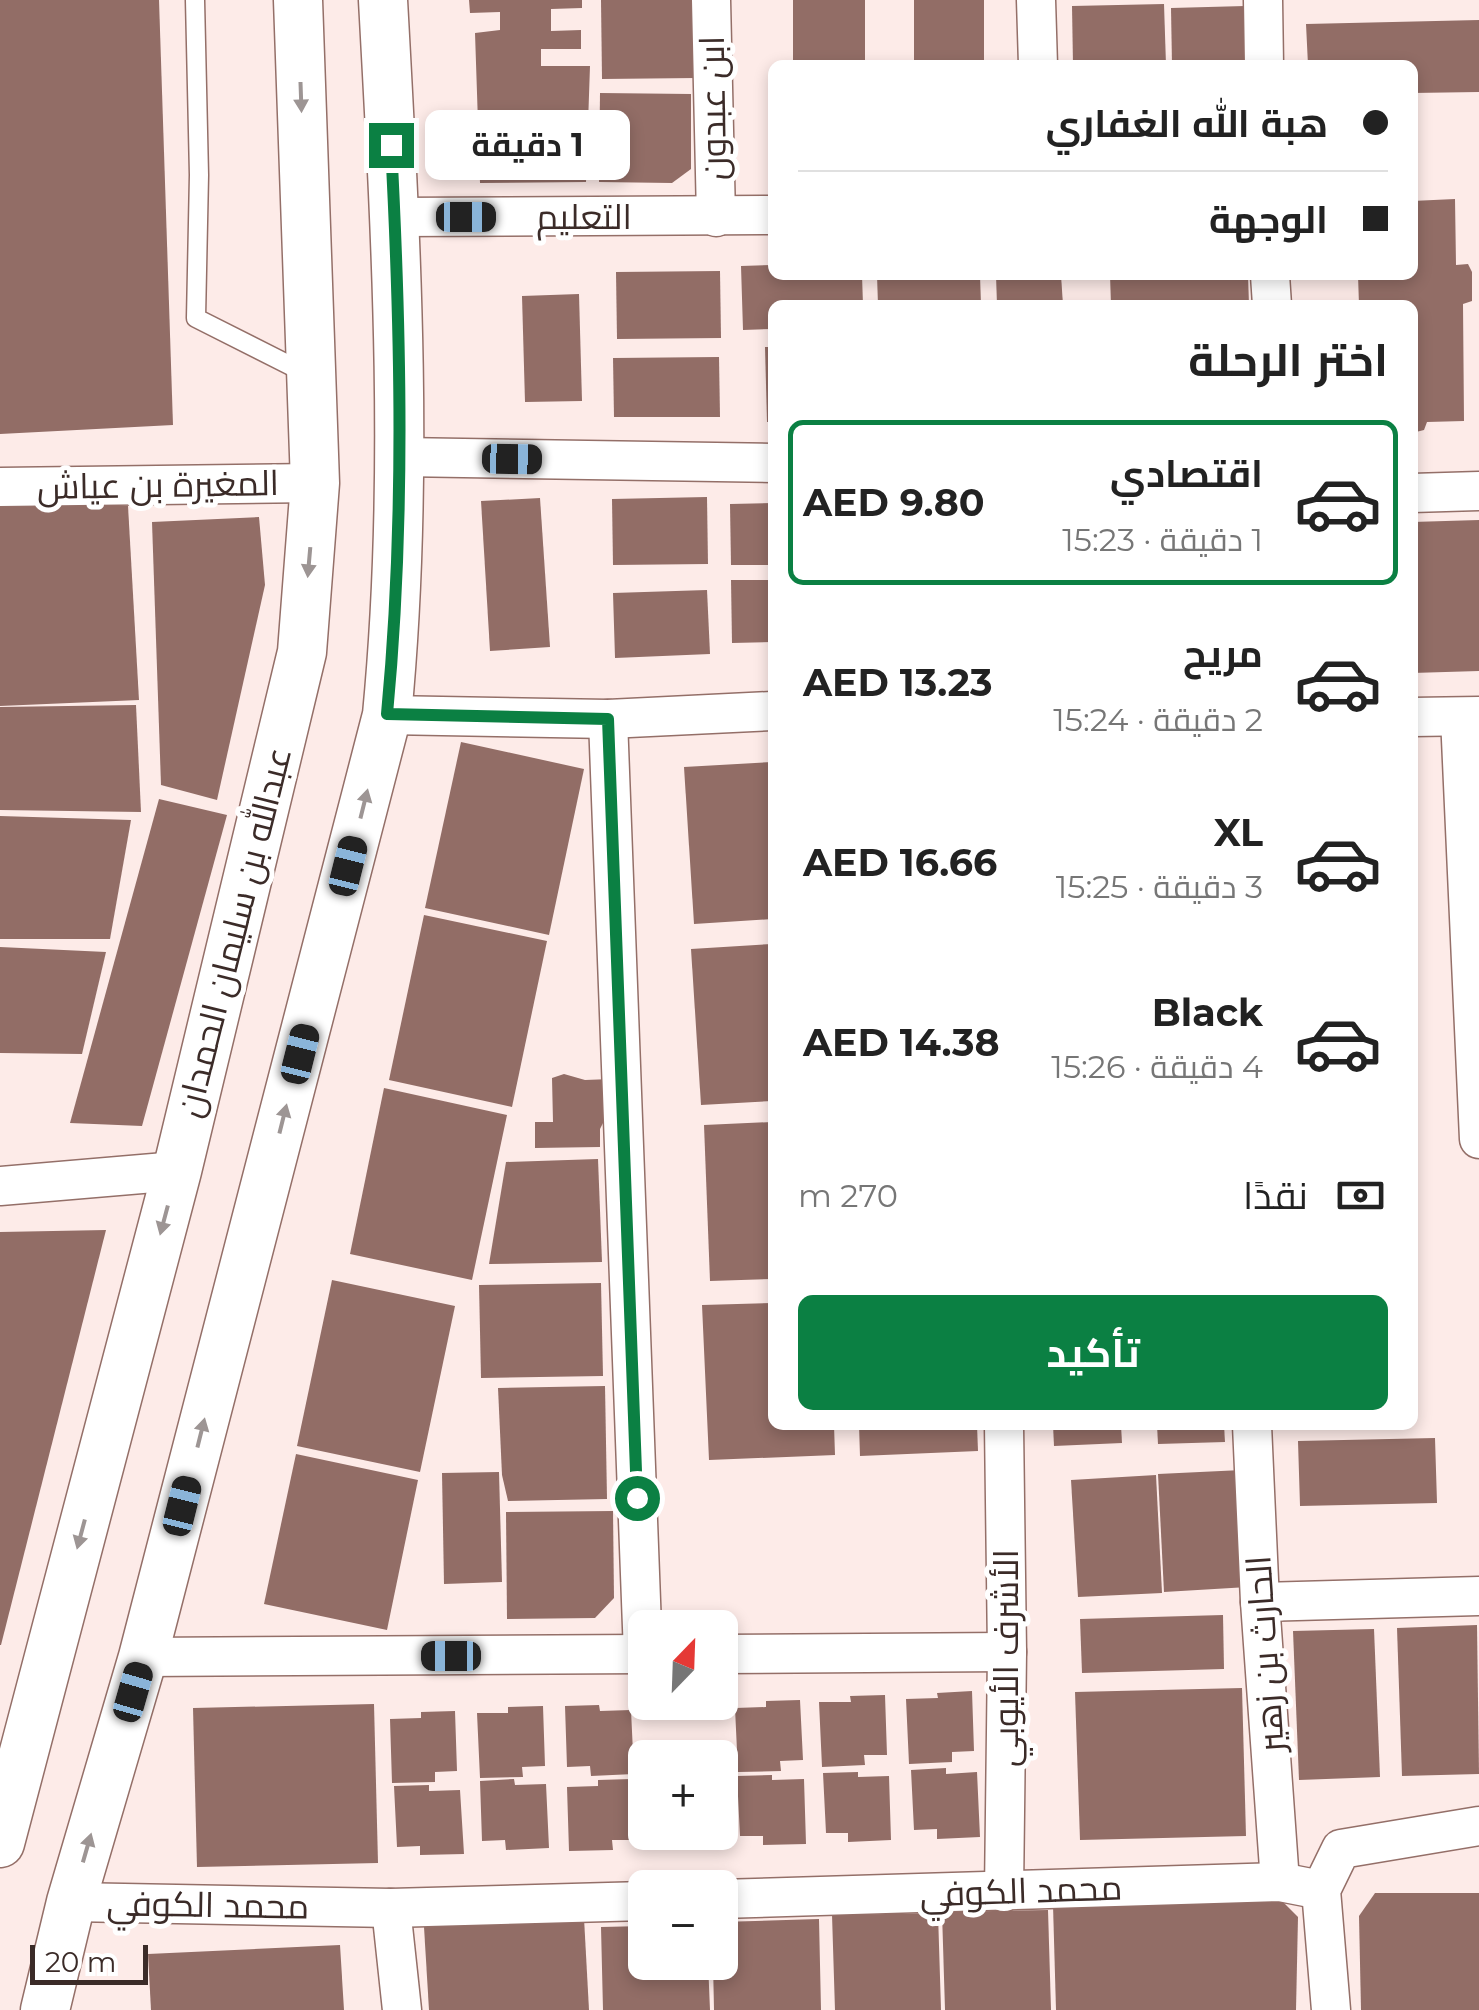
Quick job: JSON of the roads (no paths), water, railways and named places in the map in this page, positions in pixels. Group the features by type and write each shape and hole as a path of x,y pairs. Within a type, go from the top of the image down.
{"street":[{"name":"عبدالله بن سليمان الحمدان","path":"0,1844 177,1170 302,652 315,482 298,0"},
{"path":"45,2010 71,1902 144,1657 387,714 395,633 401,457 395,217 382,0"},
{"name":"ابن عبدون","path":"711,0 716,216"},
{"path":"1036,0 1038,60"},
{"path":"1263,0 1264,60"},
{"name":"التعليم","path":"395,217 768,215"},
{"path":"401,457 768,463"},
{"name":"المغيرة بن عياش","path":"0,486 315,482"},
{"path":"1418,493 1479,491"},
{"path":"387,714 608,719 768,711"},
{"path":"1418,716 1470,716 1479,1139"},
{"path":"608,719 642,1610"},
{"path":"0,1186 177,1170"},
{"name":"الأشرف الأيوبي","path":"1004,1430 1008,1652 1004,1892"},
{"name":"الحارث بن زهير","path":"1252,1430 1280,1882"},
{"path":"1260,1602 1479,1596"},
{"path":"738,1654 1008,1652"},
{"path":"144,1657 628,1654"},
{"path":"1331,2010 1321,1890 1341,1849 1479,1826"},
{"name":"محمد الكوفي","path":"738,1899 1280,1882 1321,1890"},
{"name":"محمد الكوفي","path":"71,1902 391,1908 628,1901"},
{"path":"391,1908 402,2010"}],"lane":[{"path":"194,0 196,318 312,376"}]}
